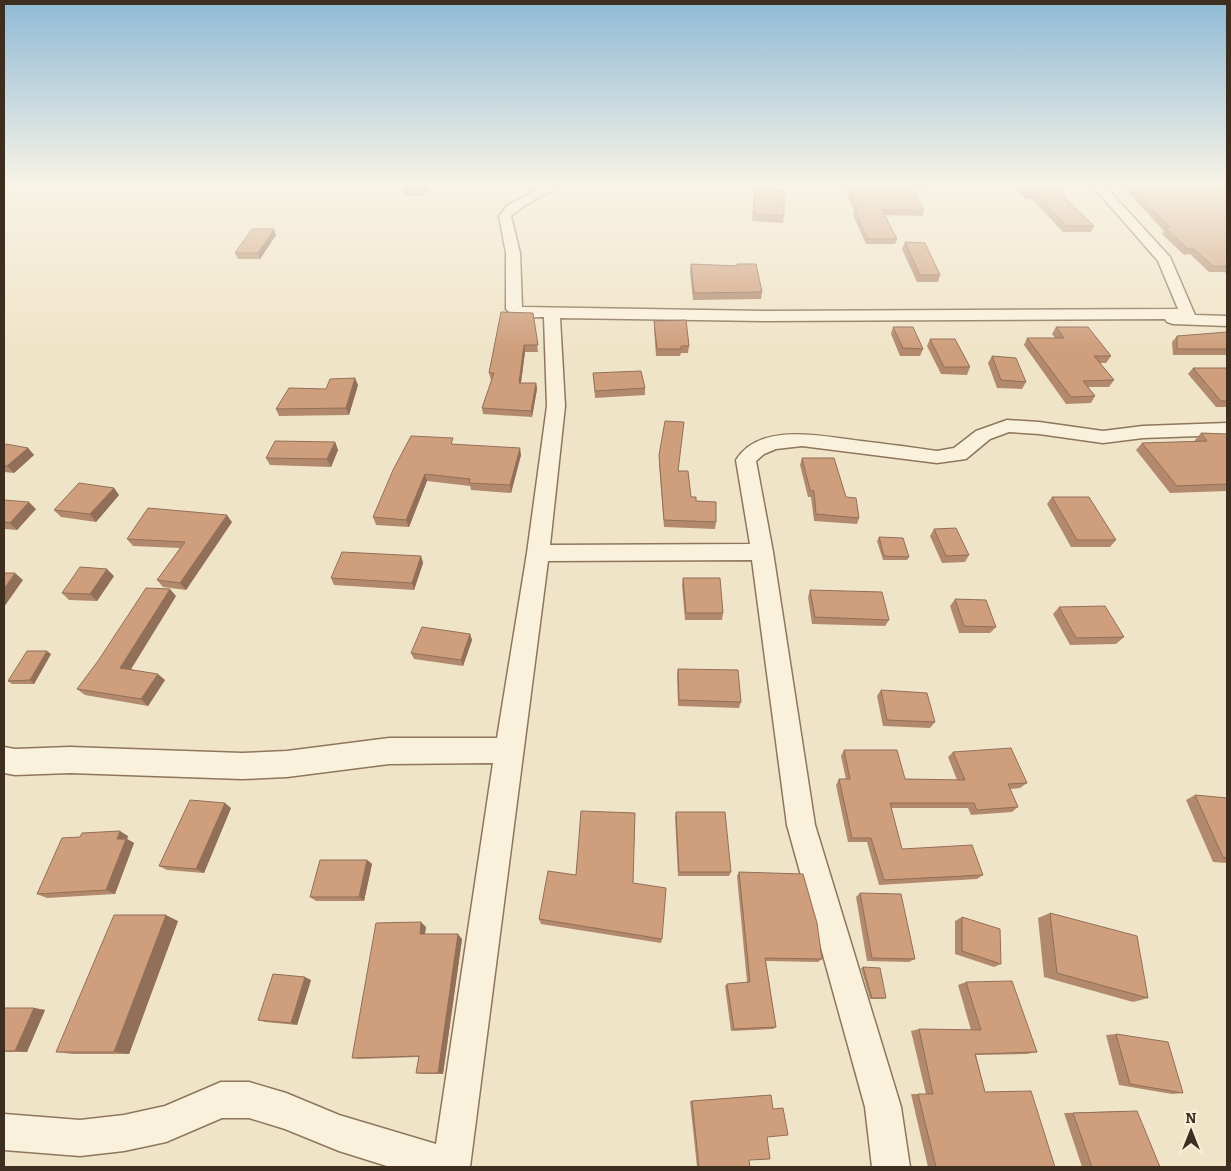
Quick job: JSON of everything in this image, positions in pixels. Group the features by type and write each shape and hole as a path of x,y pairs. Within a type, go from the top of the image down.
{"street":[{"path":"510,239 513,253 514,308 519,312 766,316 1188,314 1165,260 1146,239"},
{"path":"552,313 719,321 1189,318 1227,321"},
{"path":"4,1132 80,1138 124,1133 166,1124 221,1100 249,1100 286,1111 339,1133 450,1167 508,750 538,553 556,406 552,313"},
{"path":"891,1167 883,1107 801,825 762,552 746,460 752,451 766,445 788,440 802,440 937,457 959,454 983,434 1007,426 1039,428 1103,437 1143,432 1227,429"},
{"path":"538,553 762,552"},
{"path":"4,760 15,762 70,760 242,766 287,764 389,751 508,750"}],"building":[{"path":"245,239 268,239 258,253 235,253"},
{"path":"1177,239 1227,239 1227,266 1213,266 1194,249 1188,249"},
{"path":"905,242 925,243 940,275 920,275"},
{"path":"691,264 737,266 737,264 756,264 762,292 694,293"},
{"path":"501,312 533,313 538,345 524,345 519,383 536,383 531,411 482,408 494,373 489,373"},
{"path":"686,320 689,346 681,346 681,349 657,349 654,321"},
{"path":"893,327 913,327 923,349 903,348"},
{"path":"1056,327 1088,327 1111,356 1094,356 1114,380 1083,381 1095,396 1071,397 1027,338 1064,338"},
{"path":"1227,332 1227,349 1177,349 1177,336"},
{"path":"930,339 955,339 970,367 944,367"},
{"path":"992,356 1016,358 1026,382 1001,380"},
{"path":"1193,368 1227,368 1227,401 1221,401"},
{"path":"641,371 645,388 595,391 593,373"},
{"path":"355,378 346,408 276,409 289,388 326,389 330,379"},
{"path":"665,421 684,422 678,471 688,471 691,497 696,497 696,501 716,502 716,522 664,520 659,455"},
{"path":"1201,433 1227,434 1227,484 1177,486 1142,443 1207,441"},
{"path":"411,436 453,438 451,444 520,448 510,485 469,483 470,479 425,474 406,520 373,517 393,470"},
{"path":"275,441 335,442 327,459 266,458"},
{"path":"6,444 28,448 7,466 4,466 4,446"},
{"path":"802,458 834,458 846,497 856,498 859,518 816,514 814,491 810,490"},
{"path":"79,483 114,488 90,514 54,510"},
{"path":"1052,497 1089,497 1116,540 1077,540"},
{"path":"4,500 29,502 10,523 4,522"},
{"path":"148,508 227,515 180,583 157,580 185,542 127,539"},
{"path":"956,528 969,555 946,556 934,529"},
{"path":"879,537 903,538 909,557 884,556"},
{"path":"342,552 421,556 412,583 331,578"},
{"path":"80,567 107,569 90,594 62,593"},
{"path":"4,573 15,573 4,589"},
{"path":"683,578 720,578 723,613 686,613"},
{"path":"146,588 170,589 120,668 158,674 141,699 77,689 98,661"},
{"path":"810,590 882,592 889,620 815,617"},
{"path":"955,599 986,600 996,627 964,626"},
{"path":"1105,606 1124,637 1076,638 1059,607"},
{"path":"422,627 470,634 461,660 411,653"},
{"path":"27,651 47,651 30,680 8,681"},
{"path":"678,669 738,670 741,702 679,700"},
{"path":"881,690 927,693 935,722 887,720"},
{"path":"1011,748 1027,783 1008,784 1018,807 977,810 974,803 890,803 902,849 972,845 983,875 884,880 871,838 852,838 839,779 850,779 844,750 897,750 905,779 965,780 953,752"},
{"path":"1195,795 1227,798 1227,858 1223,857"},
{"path":"190,800 225,803 196,869 159,866"},
{"path":"581,811 635,813 633,883 666,888 662,939 539,919 548,871 576,875"},
{"path":"676,812 725,812 731,872 679,872"},
{"path":"120,831 117,839 126,839 106,890 37,894 62,838 80,837 82,833"},
{"path":"320,860 367,860 359,897 310,897"},
{"path":"739,872 803,874 817,923 822,959 765,958 776,1027 734,1029 727,984 750,982"},
{"path":"860,893 901,894 915,959 872,958"},
{"path":"1050,913 1137,936 1148,998 1057,973"},
{"path":"114,915 166,915 114,1052 56,1052"},
{"path":"962,917 1000,929 1001,964 962,951"},
{"path":"421,922 420,934 458,934 438,1073 416,1073 419,1056 352,1058 376,923"},
{"path":"863,967 880,968 886,998 872,998"},
{"path":"273,974 305,977 291,1023 258,1020"},
{"path":"1012,981 1037,1052 975,1054 985,1092 1031,1091 1055,1167 936,1167 918,1094 933,1094 919,1029 981,1030 966,982"},
{"path":"4,1008 34,1008 15,1051 4,1051"},
{"path":"1116,1034 1168,1042 1183,1093 1130,1084"},
{"path":"771,1095 773,1109 783,1108 788,1135 767,1137 770,1159 749,1160 750,1167 699,1167 692,1101"},
{"path":"1137,1111 1160,1167 1092,1167 1073,1113"}]}
